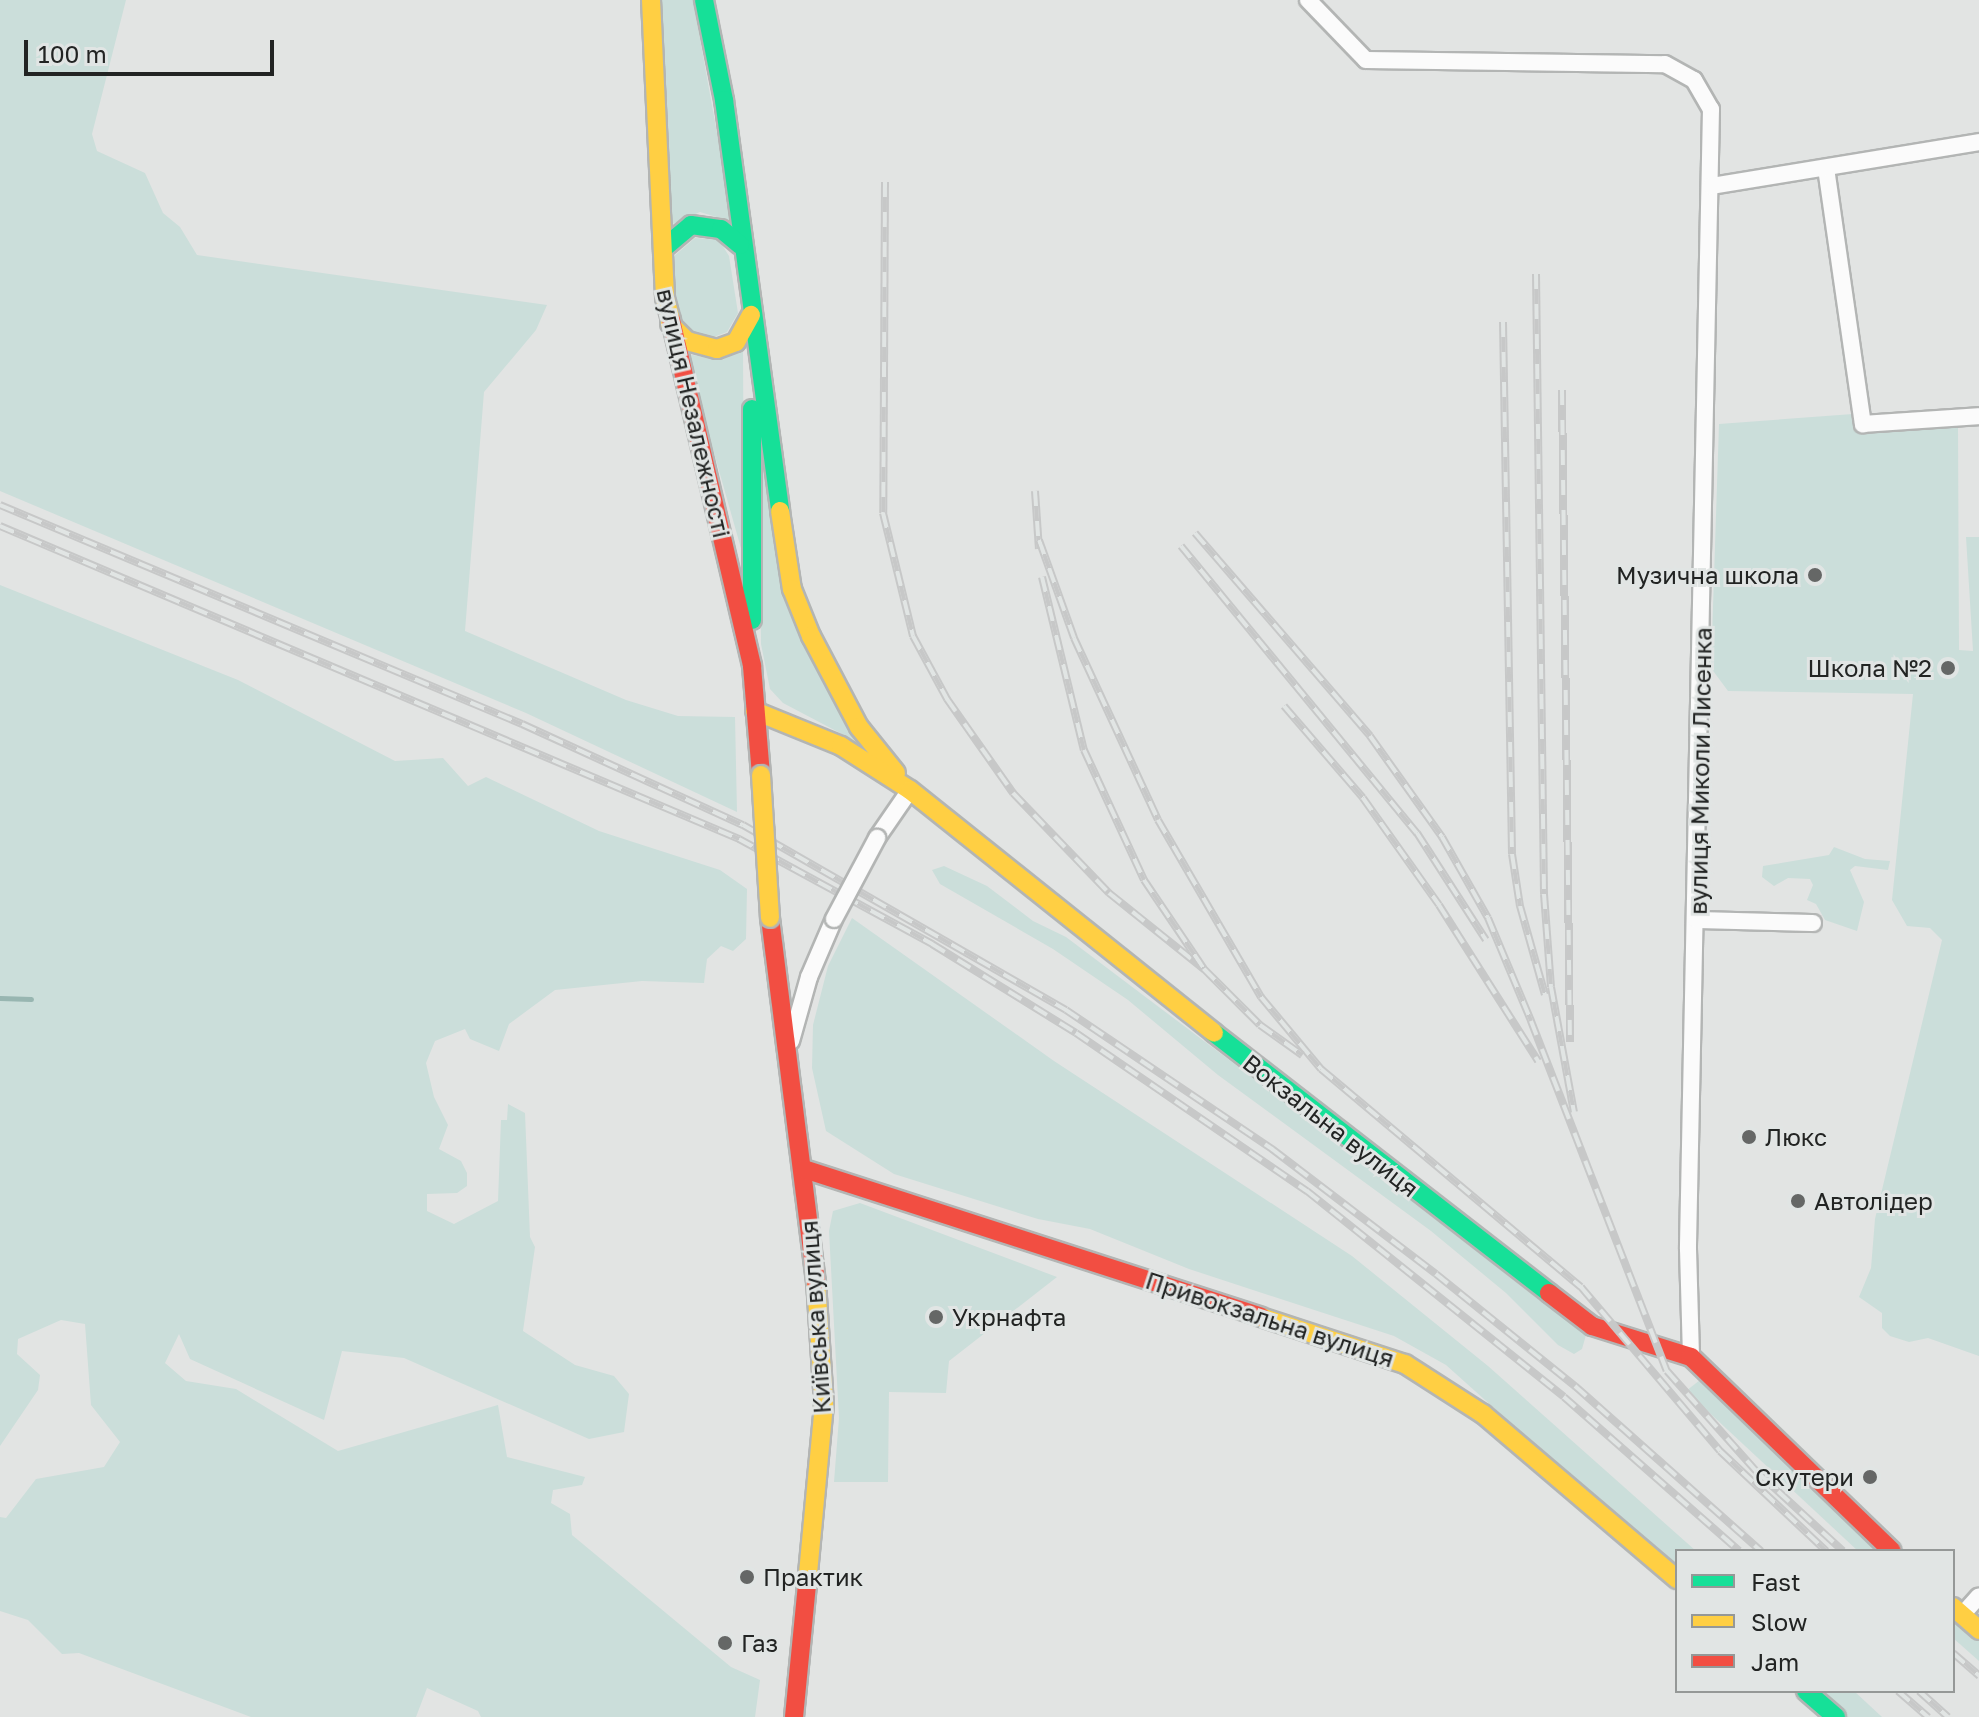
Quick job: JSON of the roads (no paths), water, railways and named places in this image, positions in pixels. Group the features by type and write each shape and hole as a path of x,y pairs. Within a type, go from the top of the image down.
{"street":[{"name":"вулиця Незалежності","path":"651,0 665,247 662,273 670,324 702,437 752,666 770,918"},
{"path":"704,0 724,100 740,245 792,589 811,636 859,727 910,790 877,838 834,919 809,977 786,1058"},
{"name":"вулиця Миколи Лисенка","path":"1308,0 1366,60 1665,64 1694,80 1711,109 1688,1249 1691,1357"},
{"path":"1711,186 1979,142"},
{"path":"1826,168 1863,424 1979,416"},
{"path":"665,247 691,225 721,229 740,245"},
{"path":"670,324 687,341 717,349 736,342 751,315"},
{"path":"751,315 752,666"},
{"name":"Вокзальна вулиця","path":"755,711 841,746 910,790 995,863 1592,1326 1691,1357 1890,1549"},
{"name":"Київська вулиця","path":"770,918 786,1058 804,1169 824,1405 794,1717"},
{"path":"1697,920 1813,923"},
{"name":"Привокзальна вулиця","path":"804,1169 1405,1364 1483,1414 1675,1577"},
{"path":"1979,1596 1958,1611 1979,1630"},
{"path":"1808,1693 1836,1717"}],"waterway":[{"path":"0,998 31,999"}],"railway":[{"path":"885,182 883,513 913,636 947,699 1013,793 1109,893 1204,969"},
{"path":"1536,274 1544,894 1551,987 1574,1112"},
{"path":"1503,322 1512,854 1520,906 1545,995"},
{"path":"1562,390 1570,1042"},
{"path":"1035,491 1039,549"},
{"path":"0,505 522,724 743,825 1066,1010 1272,1149 1436,1274 1575,1386 1759,1549"},
{"path":"0,526 739,839 932,944 1076,1033 1307,1191 1564,1397 1737,1549"},
{"path":"1195,533 1370,736 1442,837 1488,918 1667,1371 1756,1471 1841,1549"},
{"path":"1039,540 1074,638 1158,820 1261,997 1321,1069 1581,1287 1720,1451 1824,1549"},
{"path":"1181,546 1417,833 1486,940"},
{"path":"1042,577 1084,750 1144,880 1204,969 1260,1025 1302,1055"},
{"path":"1284,706 1363,798 1439,905 1538,1061"},
{"path":"1955,1655 1979,1676"},
{"path":"1900,1693 1928,1717"},
{"path":"1921,1693 1948,1717"}],"place":[{"name":"Музична школа","path":"1815,575"},
{"name":"Школа №2","path":"1948,668"},
{"name":"Люкс","path":"1749,1137"},
{"name":"Автолідер","path":"1798,1201"},
{"name":"Укрнафта","path":"936,1317"},
{"name":"Скутери","path":"1870,1477"},
{"name":"Практик","path":"747,1577"},
{"name":"Газ","path":"725,1643"}]}
